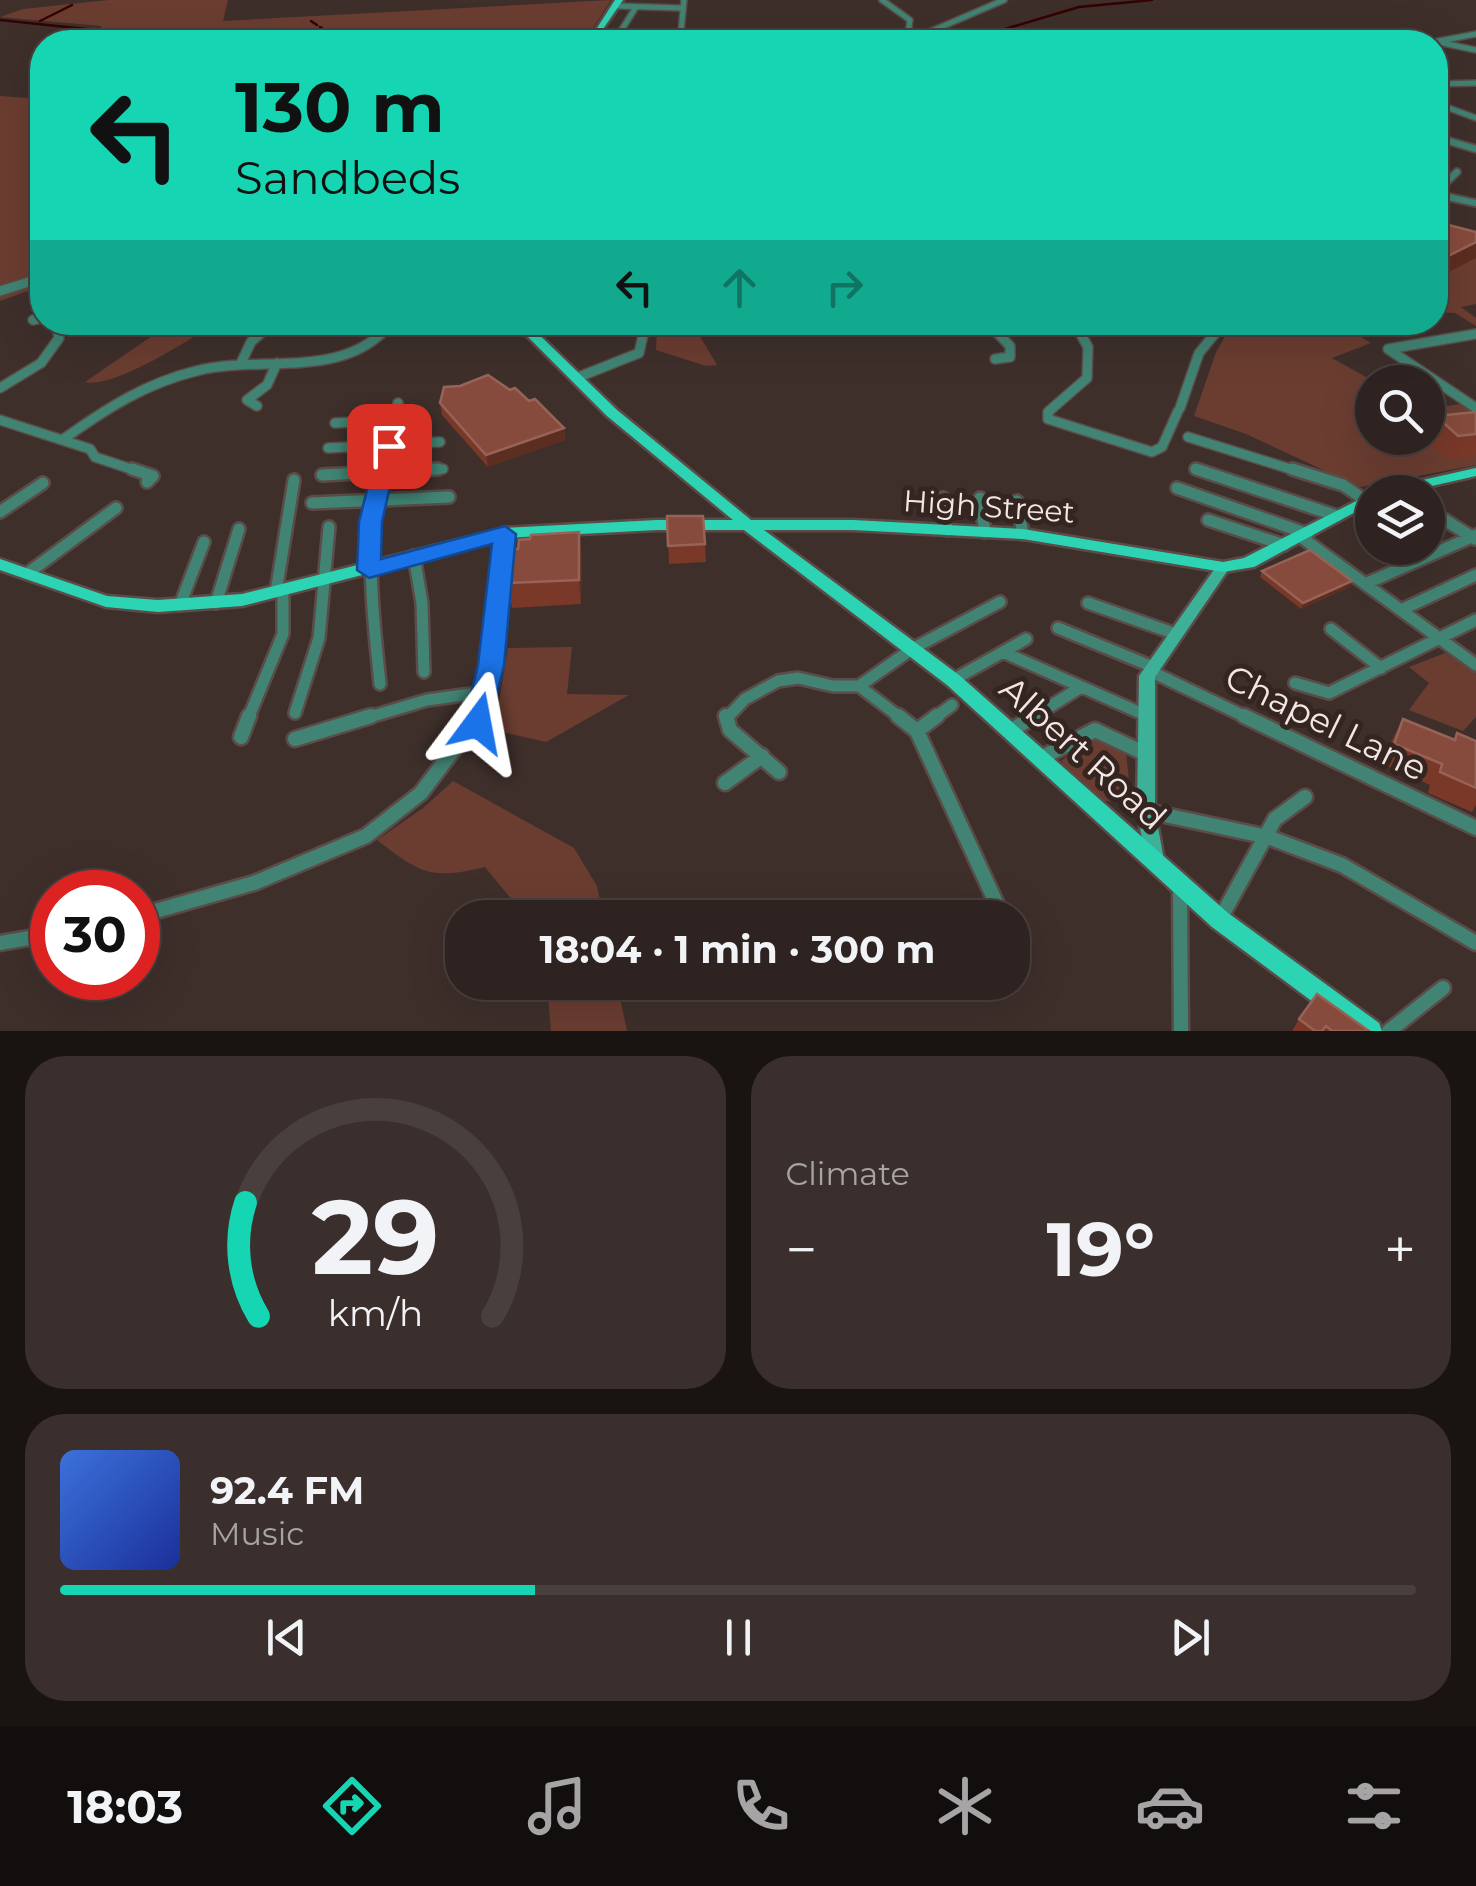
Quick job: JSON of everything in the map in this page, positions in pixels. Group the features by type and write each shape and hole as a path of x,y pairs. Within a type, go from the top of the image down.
{"main road":[{"path":"599,30 618,3"},
{"name":"Albert Road","path":"533,335 612,413 749,526 953,680 1220,920 1371,1031"},
{"path":"1445,479 1476,472"},
{"path":"1223,567 1248,564 1355,506"},
{"name":"High Street","path":"0,564 106,600 180,605 216,604 280,592 505,534 657,526 1023,534 1223,567"}],"street":[{"path":"680,30 684,0"},
{"path":"882,0 910,20 908,30"},
{"path":"934,30 1004,0"},
{"path":"618,3 681,8"},
{"path":"622,30 636,7"},
{"path":"1448,39 1476,37"},
{"path":"1448,44 1476,50"},
{"path":"1448,84 1476,83"},
{"path":"1448,107 1476,118"},
{"path":"1448,141 1476,149"},
{"path":"1448,177 1457,172"},
{"path":"1448,196 1476,203"},
{"path":"0,291 30,282"},
{"path":"1476,334 1388,349 1476,408"},
{"path":"0,388 41,363 59,335"},
{"path":"241,363 259,335"},
{"path":"64,438 140,389 194,371 353,354 385,335"},
{"path":"576,378 639,354 643,335"},
{"path":"999,335 1010,346 1010,357"},
{"path":"1085,335 1087,378 1048,412 1048,418 1152,452 1162,447 1198,354 1214,335"},
{"path":"996,359 1010,357 1022,362"},
{"path":"256,406 247,400 267,385 277,363"},
{"path":"380,684 369,570 375,500 398,403"},
{"path":"334,423 420,419"},
{"path":"0,420 64,438 90,449 94,456 153,476"},
{"path":"1188,437 1355,491"},
{"path":"328,448 440,442"},
{"path":"1194,469 1337,516"},
{"path":"322,476 443,470"},
{"path":"241,737 283,634 280,592 294,480"},
{"path":"0,512 42,483"},
{"path":"1177,488 1305,535 1476,665"},
{"path":"312,504 450,497"},
{"path":"943,498 947,530"},
{"path":"980,498 985,532"},
{"path":"1017,501 1023,534"},
{"path":"28,574 116,508"},
{"path":"1445,519 1474,537"},
{"path":"1208,520 1284,546"},
{"path":"216,604 238,528"},
{"path":"295,713 319,638 329,528"},
{"path":"160,910 254,882 366,836 421,793 478,723 505,534"},
{"path":"1365,584 1474,537"},
{"path":"180,605 204,542"},
{"path":"414,556 422,603 424,672"},
{"path":"1154,860 1146,811 1144,753 1152,669 1223,567"},
{"path":"1401,610 1476,575"},
{"path":"779,772 730,730 724,717 744,699 778,681 798,678 833,686 860,686 912,649 1000,602"},
{"path":"1088,603 1176,634"},
{"path":"1296,684 1328,693 1476,620"},
{"name":"Chapel Lane","path":"1058,628 1152,669 1476,828"},
{"path":"1331,629 1381,668"},
{"path":"953,680 1026,639"},
{"path":"1003,652 1145,715"},
{"path":"860,686 917,731 995,900"},
{"path":"1011,731 1081,687"},
{"path":"295,740 427,700 485,692"},
{"path":"917,731 952,706"},
{"path":"1040,758 1095,730 1144,753"},
{"path":"726,783 762,756"},
{"path":"1220,920 1276,819 1305,796"},
{"path":"1146,811 1268,837 1342,865 1476,943"},
{"path":"1180,884 1182,1031"},
{"path":"0,943 30,938"},
{"path":"1389,1031 1443,988"}],"shaded area":[{"path":"109,0 228,0 223,21 611,0 592,30 101,30 101,26 0,17 23,9"},
{"path":"0,96 30,98 30,290 0,301"},
{"path":"1448,244 1476,254 1476,304 1461,307 1476,318 1476,326 1448,313"},
{"path":"154,335 196,335 132,371 85,382"},
{"path":"657,335 699,335 717,365 706,366 656,350"},
{"path":"1226,335 1357,335 1371,343 1332,358 1355,371 1355,455 1445,455 1445,407 1464,403 1476,412 1476,465 1423,475 1355,475 1355,485 1246,434 1194,416 1216,352"},
{"path":"572,647 567,694 629,695 546,742 494,730 508,648"},
{"path":"1445,653 1476,672 1476,717 1463,731 1409,710 1429,683 1409,667"},
{"path":"1088,739 1108,742 1126,752 1131,800 1098,800 1061,761"},
{"path":"453,781 574,848 597,886 600,900 512,900 485,867 452,873 427,871 377,840"},
{"path":"548,1000 621,1000 627,1031 551,1031"}],"building":[{"path":"1448,225 1476,232 1476,242 1448,256"},
{"path":"488,375 510,390 515,388 529,401 535,399 564,428 486,455 440,403 444,387 460,386"},
{"path":"1476,412 1476,434 1458,436 1445,424 1445,415"},
{"path":"667,516 703,516 705,544 668,546"},
{"path":"579,532 579,580 508,583 511,549 518,549 519,540 530,539 531,535"},
{"path":"1310,550 1352,581 1303,603 1262,571"},
{"path":"1403,719 1455,740 1457,733 1476,741 1476,788 1440,772 1442,764 1394,744"},
{"path":"1317,994 1369,1031 1332,1031 1326,1026 1315,1031 1299,1019"}],"waterway":[{"path":"1002,30 1079,7 1152,0"},
{"path":"40,21 72,5"},
{"path":"0,20 95,30"},
{"path":"311,21 317,25"},
{"path":"320,27 325,30"}],"route":[{"path":"389,446 370,522 369,570 505,534 491,665 478,723"}]}
